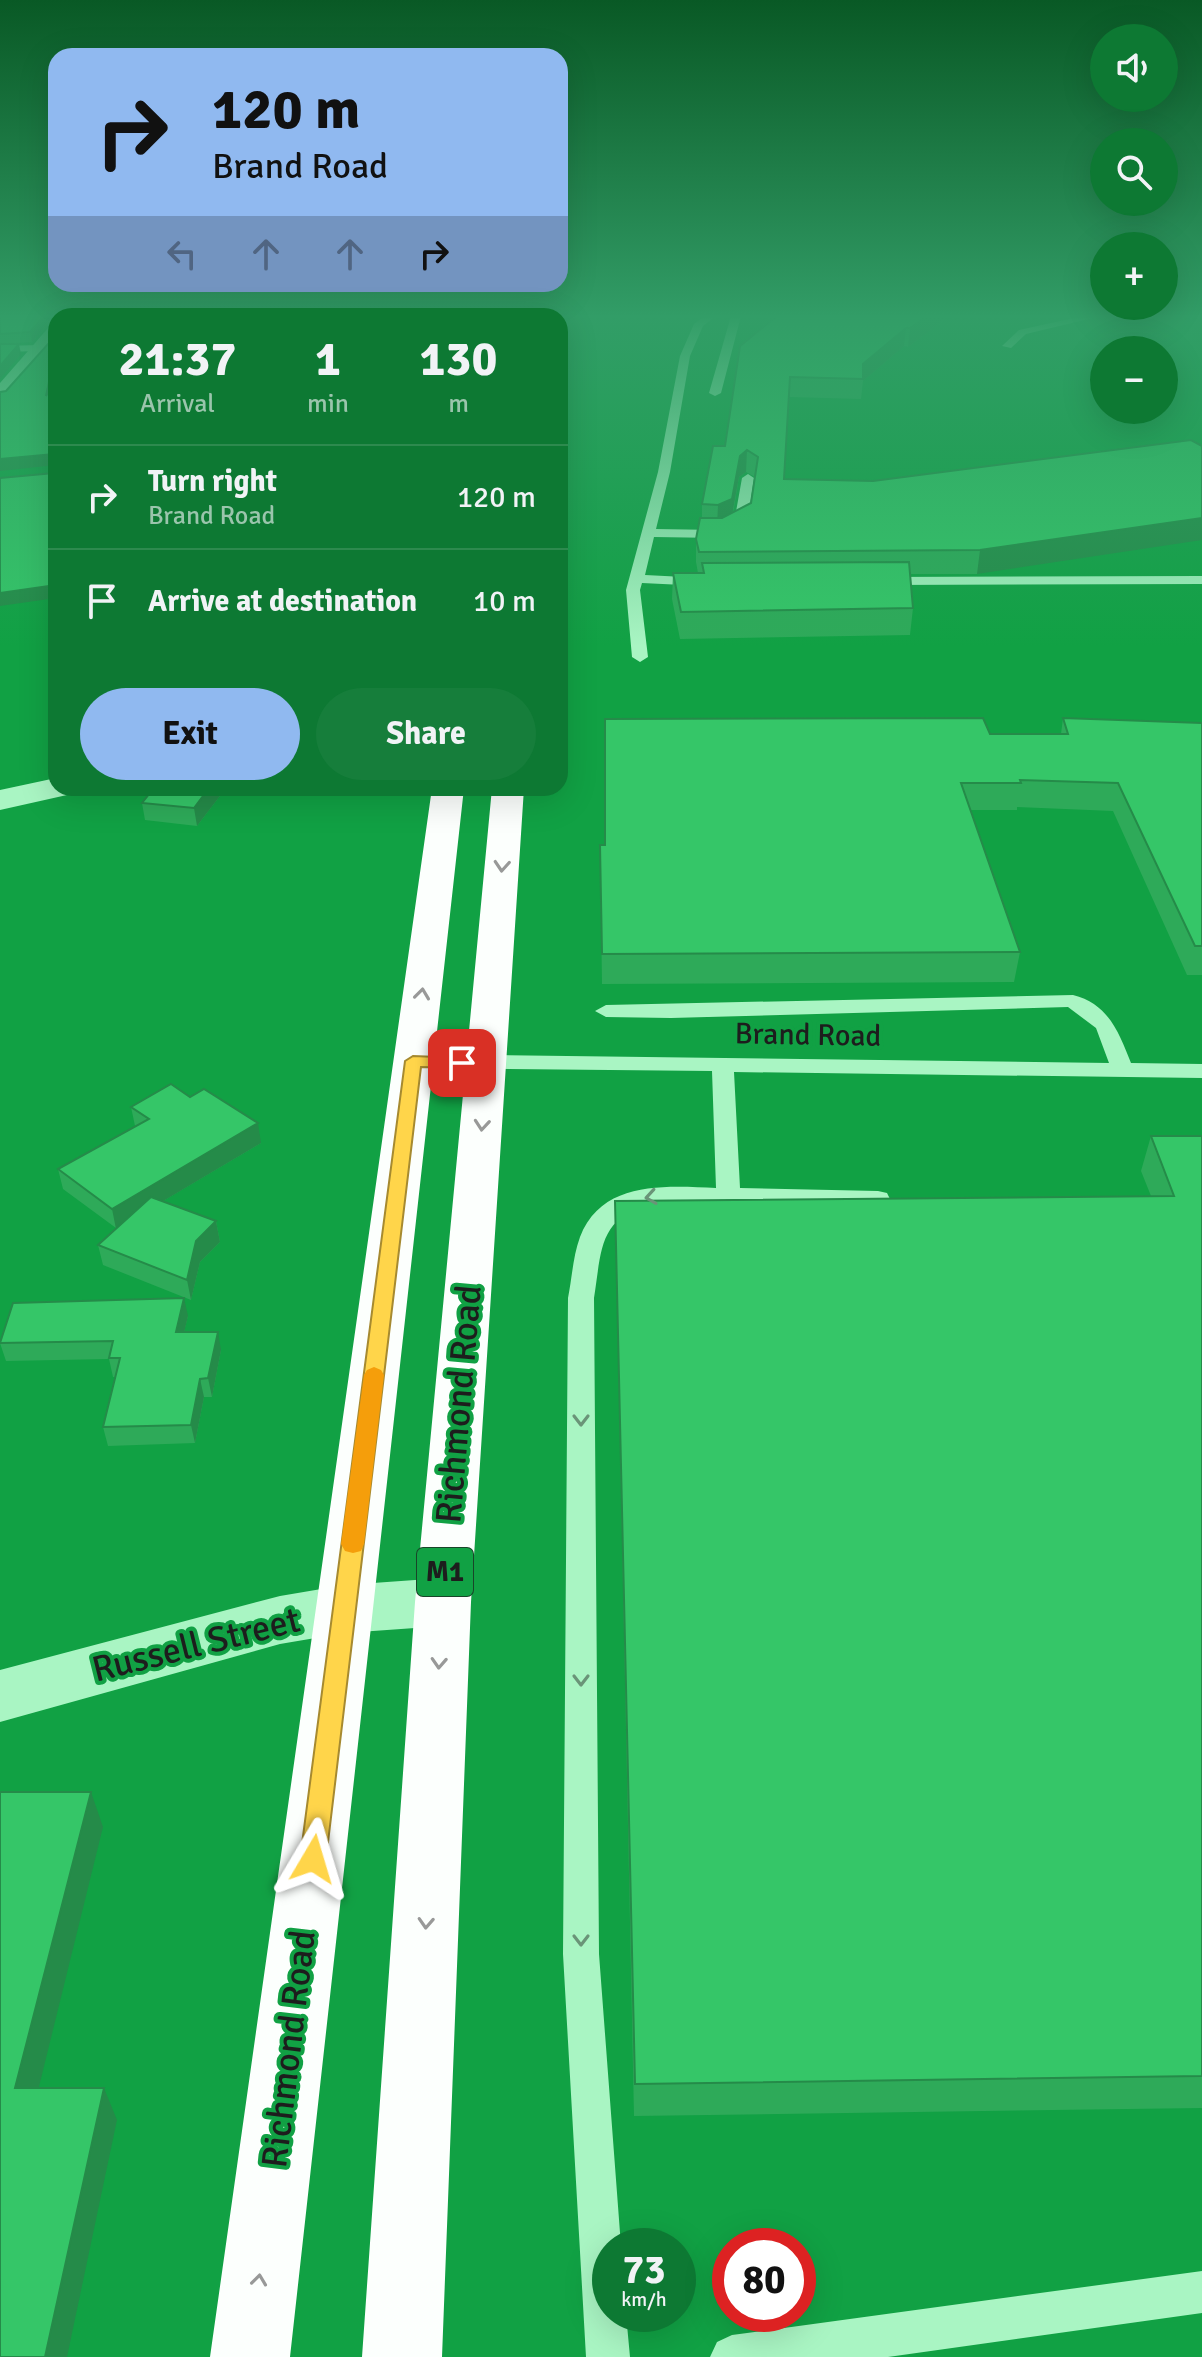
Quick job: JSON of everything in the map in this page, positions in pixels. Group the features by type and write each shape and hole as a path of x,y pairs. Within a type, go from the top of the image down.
{"highway":[{"name":"Richmond Road","path":"250,2357 447,796"},
{"name":"Richmond Road","path":"402,2357 443,1602 507,796"}],"street":[{"path":"0,800 48,790"},
{"name":"Russell Street","path":"0,1696 280,1620 345,1609 443,1602"}],"lane":[{"path":"640,657 633,590 650,533 671,426"},
{"path":"650,533 720,534 740,525 748,478"},
{"path":"637,579 717,582"},
{"path":"859,581 1195,580 1202,597"},
{"path":"606,1011 1073,1001 1106,1025 1122,1070"},
{"name":"Brand Road","path":"413,1061 1202,1071"},
{"path":"723,1063 728,1197"},
{"path":"608,2357 581,1954 581,1298 598,1221 616,1206 651,1194 904,1200"},
{"path":"732,2357 1202,2292"}],"building":[{"path":"0,426 48,426 48,455 0,459"},
{"path":"728,426 787,426 784,479 873,481 1191,440 1202,446 1202,518 980,550 699,552 696,539 700,518 722,518 751,503 758,457 747,450 740,456 732,499 718,505 702,504 713,446 725,446"},
{"path":"48,474 48,586 0,593 0,478"},
{"path":"909,562 913,608 681,612 673,573 704,573 702,563"},
{"path":"983,718 990,734 1068,734 1063,718 1202,723 1202,946 1195,946 1118,783 1020,780 1021,783 961,783 1020,952 602,954 600,845 605,845 605,719"},
{"path":"148,796 203,796 194,808 142,803"},
{"path":"171,1084 190,1097 204,1089 258,1123 112,1209 58,1169 149,1119 131,1107"},
{"path":"1151,1136 1202,1136 1202,2076 635,2084 615,1201 1174,1196"},
{"path":"151,1197 216,1221 196,1241 187,1280 98,1245"},
{"path":"184,1298 176,1332 218,1332 208,1378 200,1379 191,1425 103,1427 120,1358 109,1358 113,1341 0,1343 13,1303"},
{"path":"0,1792 91,1792 15,2088 104,2088 45,2357 0,2357"}],"slow traffic":[{"path":"353,1544 374,1375"}],"route":[{"path":"313,1859 413,1061 462,1063"}]}
